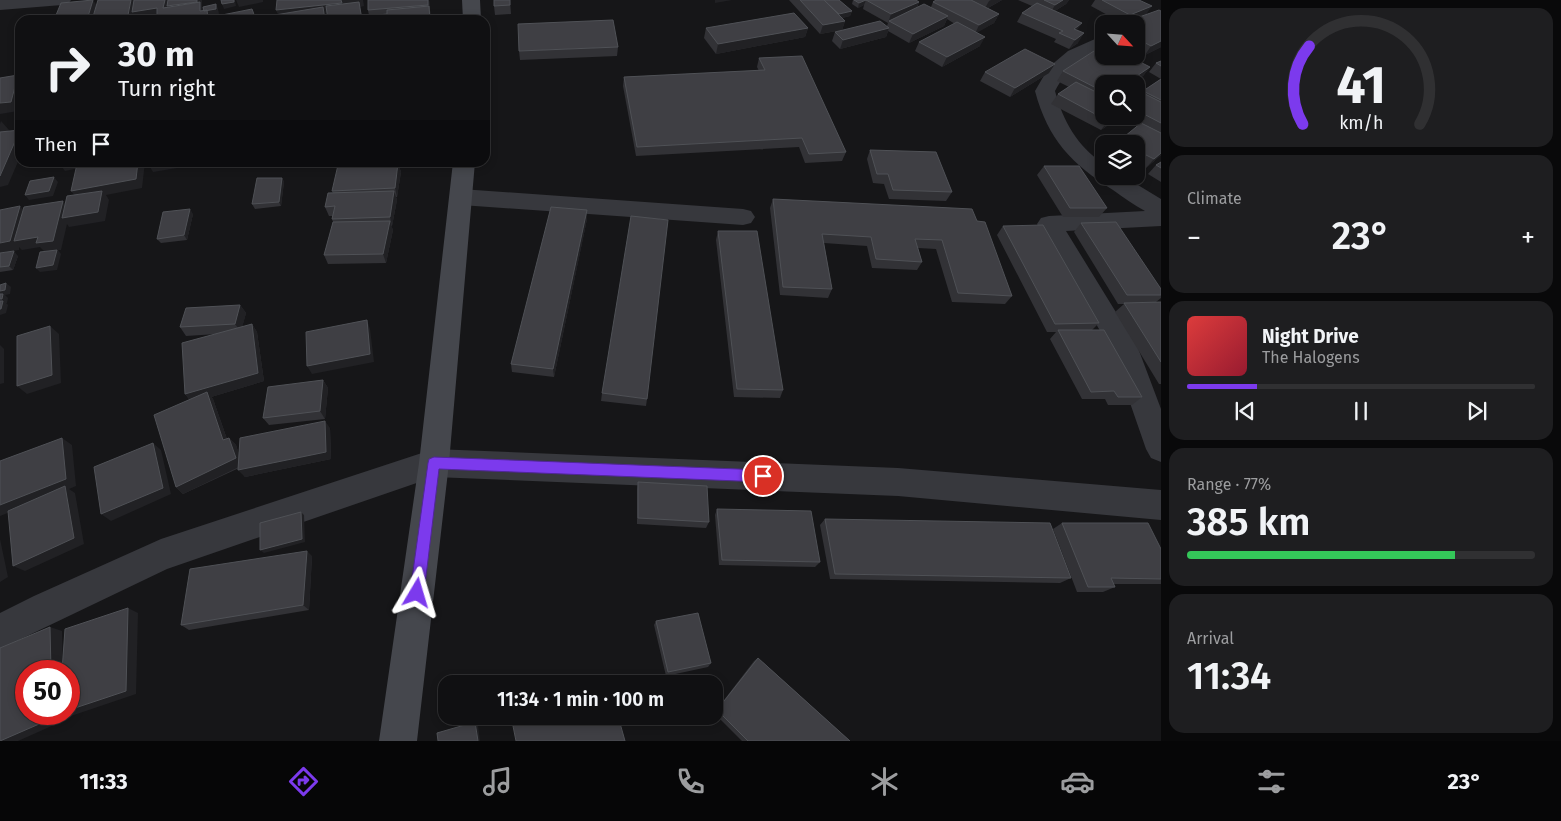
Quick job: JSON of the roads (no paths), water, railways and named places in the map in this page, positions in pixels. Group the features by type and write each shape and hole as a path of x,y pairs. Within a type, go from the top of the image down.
{"main road":[{"path":"471,0 472,15"},
{"path":"398,741 434,463 464,167"}],"street":[{"path":"0,5 62,0"},
{"path":"1095,44 1074,55 1056,71 1045,91 1049,110 1061,135 1079,156 1095,168"},
{"path":"1121,185 1151,204 1161,208"},
{"path":"461,197 743,216"},
{"path":"1161,218 1049,224 1125,348 1161,449"},
{"path":"0,632 46,608 161,555 434,463 898,482 1161,506"}]}
